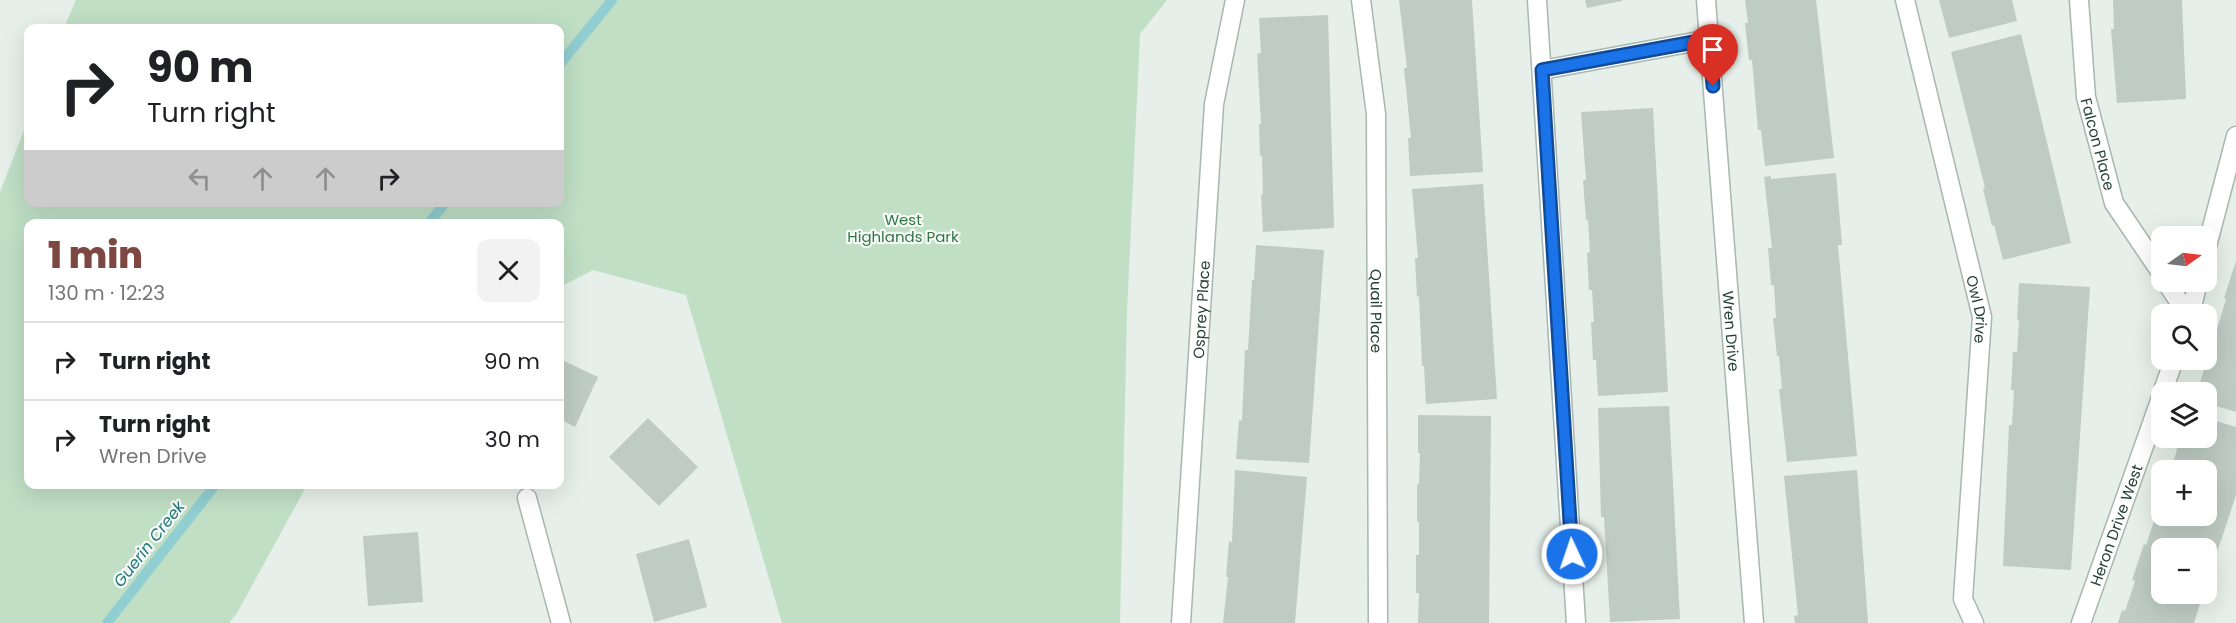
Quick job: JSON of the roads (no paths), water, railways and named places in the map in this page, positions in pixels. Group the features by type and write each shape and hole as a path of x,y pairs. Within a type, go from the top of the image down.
{"street":[{"name":"Osprey Place","path":"1181,623 1214,104 1235,0"},
{"name":"Quail Place","path":"1361,0 1376,114 1378,623"},
{"path":"1537,0 1576,623"},
{"path":"1542,70 1710,39 1706,0"},
{"name":"Owl Drive","path":"1905,0 1982,317 1963,599 1974,623"},
{"name":"Falcon Place","path":"2079,0 2086,97 2114,202 2151,258"},
{"name":"Wren Drive","path":"1710,39 1754,623"},
{"path":"2212,226 2236,136"},
{"name":"Heron Drive West","path":"2081,623 2151,425"},
{"path":"527,498 561,623"}],"waterway":[{"name":"Guerin Creek","path":"564,59 612,0"},
{"name":"Guerin Creek","path":"432,219 442,207"},
{"name":"Guerin Creek","path":"107,623 212,489"}],"park label":[{"name":"West Highlands Park","path":"903,228"}]}
